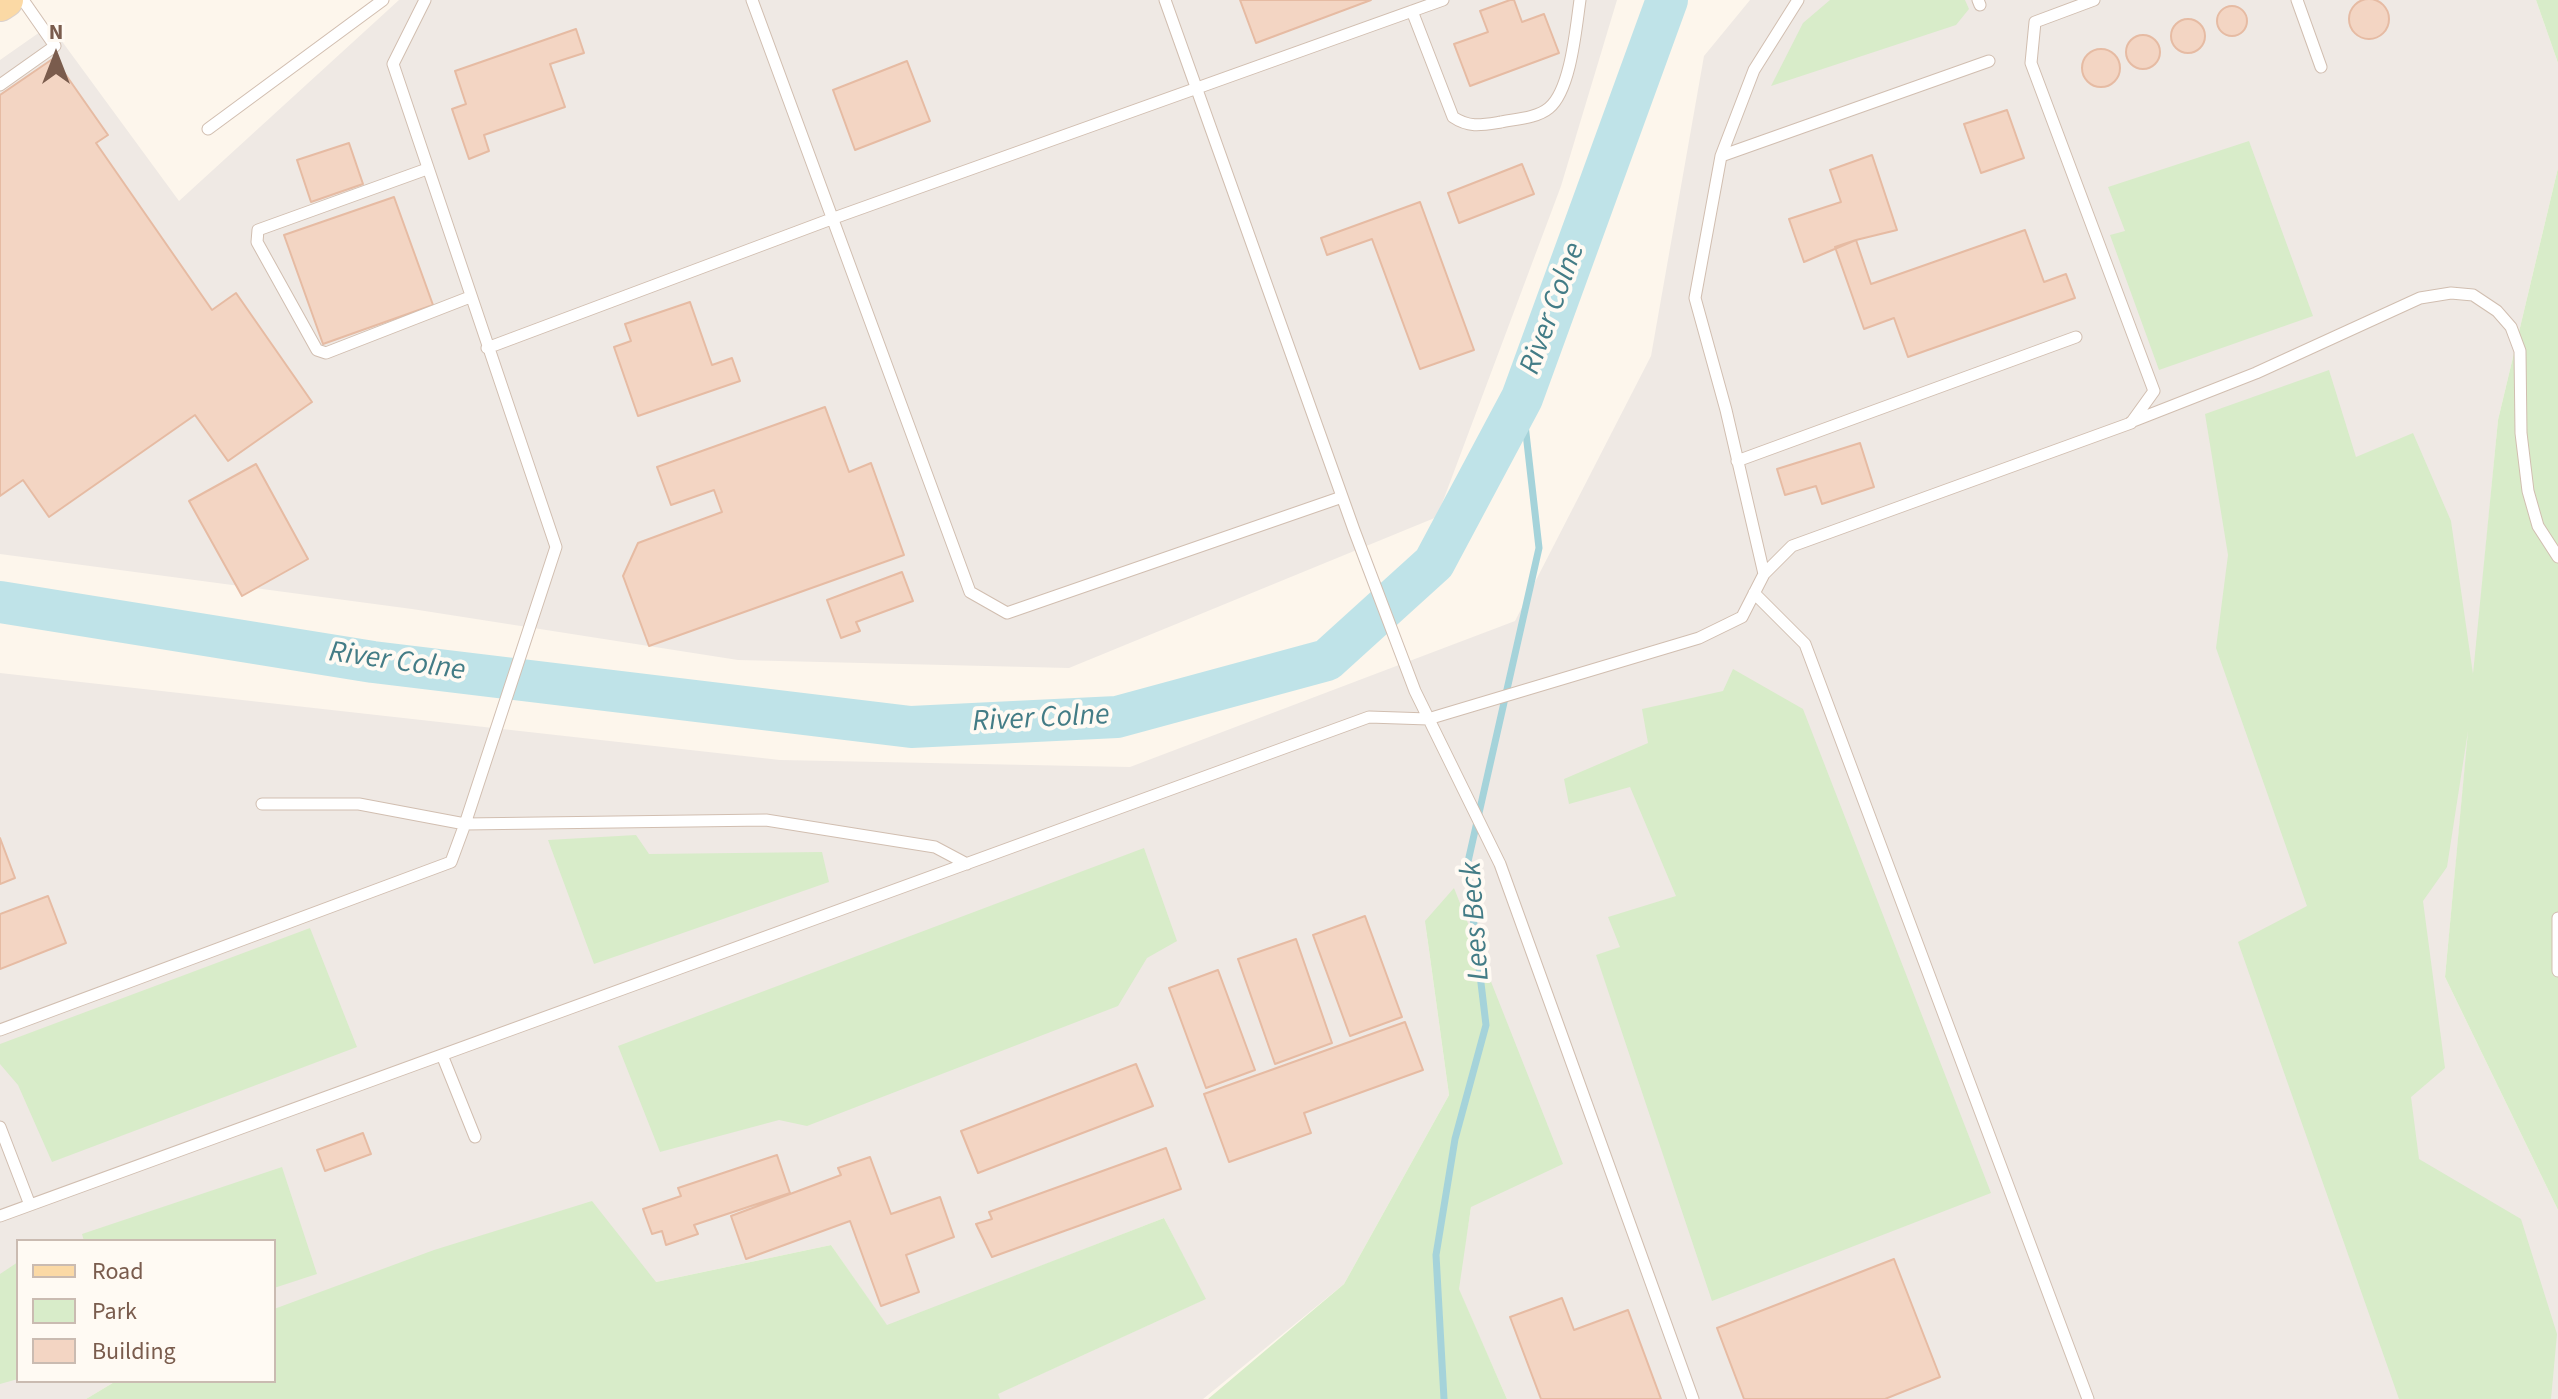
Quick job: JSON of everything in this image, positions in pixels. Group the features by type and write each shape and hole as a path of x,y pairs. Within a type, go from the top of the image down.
{"main road":[{"path":"0,4 6,0"}],"lane":[{"path":"0,85 55,46 23,0"},
{"path":"208,129 383,0"},
{"path":"0,1030 451,862 556,547 393,64 425,0"},
{"path":"752,0 970,592 1007,613 1342,497"},
{"path":"1165,0 1354,530 1415,691 1500,864 1693,1399"},
{"path":"487,348 834,218 1443,0"},
{"path":"1412,11 1453,117 1463,124 1477,126 1538,114 1550,108 1567,76 1580,0"},
{"path":"1764,574 1695,298 1721,156 1754,70 1798,0"},
{"path":"2094,0 2035,22 2031,63 2154,391 2131,423"},
{"path":"2297,0 2321,67"},
{"path":"1721,156 1989,61"},
{"path":"427,169 258,230 257,242 321,353 470,297"},
{"path":"0,1216 1369,717 1428,719 1699,638 1742,617 1764,574 1792,546 2131,423 2256,373 2420,298 2451,293 2473,295 2497,311 2511,327 2520,351 2521,433 2528,491 2538,526 2558,557"},
{"path":"1737,461 2076,337"},
{"path":"1754,593 1805,644 2088,1399"},
{"path":"262,804 359,804 465,824 766,820 935,847 967,864"},
{"path":"2558,918 2558,971"},
{"path":"442,1055 475,1137"},
{"path":"0,1127 30,1205"}],"shaded area":[{"path":"399,0 1617,0 1561,186 1437,517 1069,668 738,660 412,609 0,554 0,60 50,25 179,201"},
{"path":"1750,0 2536,0 2558,63 2558,168 2498,420 2445,977 2558,1210 2558,1399 1507,1399 1458,1288 1471,1207 1425,921 1449,1095 1344,1284 1203,1399 1000,1399 997,1394 1205,1299 1164,1218 887,1326 831,1245 656,1282 276,1311 276,1239 16,1239 16,1383 113,1383 86,1399 0,1399 0,673 780,760 1130,767 1515,621 1651,356 1704,56"}],"green space":[{"path":"1830,0 1965,0 1969,9 1956,25 1771,86 1803,23"},
{"path":"2536,0 2558,0 2558,63"},
{"path":"2249,141 2313,316 2159,370 2110,235 2125,231 2108,187"},
{"path":"2558,168 2558,1210 2445,977 2468,731 2447,867 2423,901 2445,1068 2411,1097 2419,1159 2521,1219 2557,1334 2551,1399 2399,1399 2238,942 2307,906 2216,648 2228,555 2205,414 2329,370 2356,457 2413,433 2451,521 2473,674 2498,420"},
{"path":"1733,669 1803,709 1991,1193 1712,1301 1596,955 1620,947 1608,917 1676,896 1630,787 1569,804 1564,779 1648,743 1642,709 1723,691"},
{"path":"636,835 649,854 822,852 829,882 594,964 548,840"},
{"path":"1144,848 1177,941 1147,958 1118,1006 807,1126 779,1120 660,1152 618,1046"},
{"path":"1454,888 1563,1164 1471,1207 1459,1289 1507,1399 1208,1399 1344,1284 1449,1095 1425,921"},
{"path":"310,928 357,1047 52,1162 18,1085 0,1064 0,1044"},
{"path":"282,1167 317,1274 276,1287 276,1239 83,1239 82,1234"},
{"path":"592,1201 656,1282 831,1245 887,1325 1164,1218 1206,1299 998,1394 1000,1399 86,1399 113,1383 276,1383 276,1308 434,1250"},
{"path":"16,1263 16,1380 0,1384 0,1274"}],"building":[{"path":"2369,-1 2383,5 2389,19 2383,33 2369,39 2355,33 2349,19 2355,5"},
{"path":"1240,0 1371,0 1256,43"},
{"path":"1514,0 1522,22 1544,14 1559,53 1470,86 1454,44 1488,32 1480,11"},
{"path":"2232,6 2243,10 2247,21 2243,32 2232,36 2221,32 2217,21 2221,10"},
{"path":"2188,19 2200,24 2205,36 2200,48 2188,53 2176,48 2171,36 2176,24"},
{"path":"576,29 584,53 550,64 565,107 484,135 489,151 469,159 452,109 466,104 455,71"},
{"path":"2143,35 2155,40 2160,52 2155,64 2143,69 2131,64 2126,52 2131,40"},
{"path":"2101,49 2114,55 2120,68 2114,81 2101,87 2088,81 2082,68 2088,55"},
{"path":"54,58 108,135 96,143 212,310 236,293 312,402 228,461 195,415 49,517 23,480 0,496 0,95"},
{"path":"907,61 930,121 855,150 833,90"},
{"path":"2007,110 2024,158 1981,173 1964,124"},
{"path":"349,143 363,184 311,202 297,160"},
{"path":"1872,155 1897,230 1856,240 1804,262 1789,219 1841,202 1830,170"},
{"path":"1522,164 1534,194 1459,223 1448,193"},
{"path":"394,197 433,305 323,344 284,235"},
{"path":"1420,202 1474,350 1420,369 1372,239 1327,255 1321,238"},
{"path":"2025,230 2044,282 2066,274 2075,298 1908,357 1894,318 1864,329 1835,247 1856,240 1871,284"},
{"path":"690,302 712,365 732,358 740,381 638,416 614,347 631,341 625,324"},
{"path":"825,407 849,472 871,463 904,555 649,646 623,576 638,543 722,512 714,490 671,505 657,467"},
{"path":"1860,443 1874,487 1822,504 1816,486 1785,495 1777,469"},
{"path":"256,464 308,559 242,596 189,501"},
{"path":"902,572 913,601 856,622 860,631 841,638 827,600"},
{"path":"0,838 15,878 0,884"},
{"path":"48,896 66,943 0,969 0,914"},
{"path":"1365,916 1402,1017 1350,1036 1313,935"},
{"path":"1296,939 1332,1043 1275,1064 1238,959"},
{"path":"1218,970 1255,1070 1206,1088 1169,988"},
{"path":"1405,1022 1423,1070 1304,1113 1311,1133 1229,1162 1204,1094"},
{"path":"1136,1064 1153,1106 978,1173 961,1131"},
{"path":"363,1133 371,1154 325,1171 317,1150"},
{"path":"1166,1148 1181,1189 992,1257 976,1224 992,1219 989,1212"},
{"path":"777,1155 790,1193 694,1225 698,1234 666,1245 662,1231 652,1234 643,1209 681,1196 678,1188"},
{"path":"870,1157 891,1214 940,1197 954,1237 906,1255 919,1292 881,1306 850,1221 746,1259 731,1216 841,1175 838,1168"},
{"path":"1894,1259 1940,1377 1885,1399 1744,1399 1717,1328"},
{"path":"1562,1298 1574,1330 1628,1310 1661,1399 1541,1399 1510,1317"}],"waterway":[{"name":"River Colne","path":"0,602 373,662 911,727 1117,717 1327,660 1434,563 1522,398 1667,0"},
{"name":"Lees Beck","path":"1444,1399 1436,1255 1455,1139 1486,1025 1467,866 1539,548 1522,398"}]}
